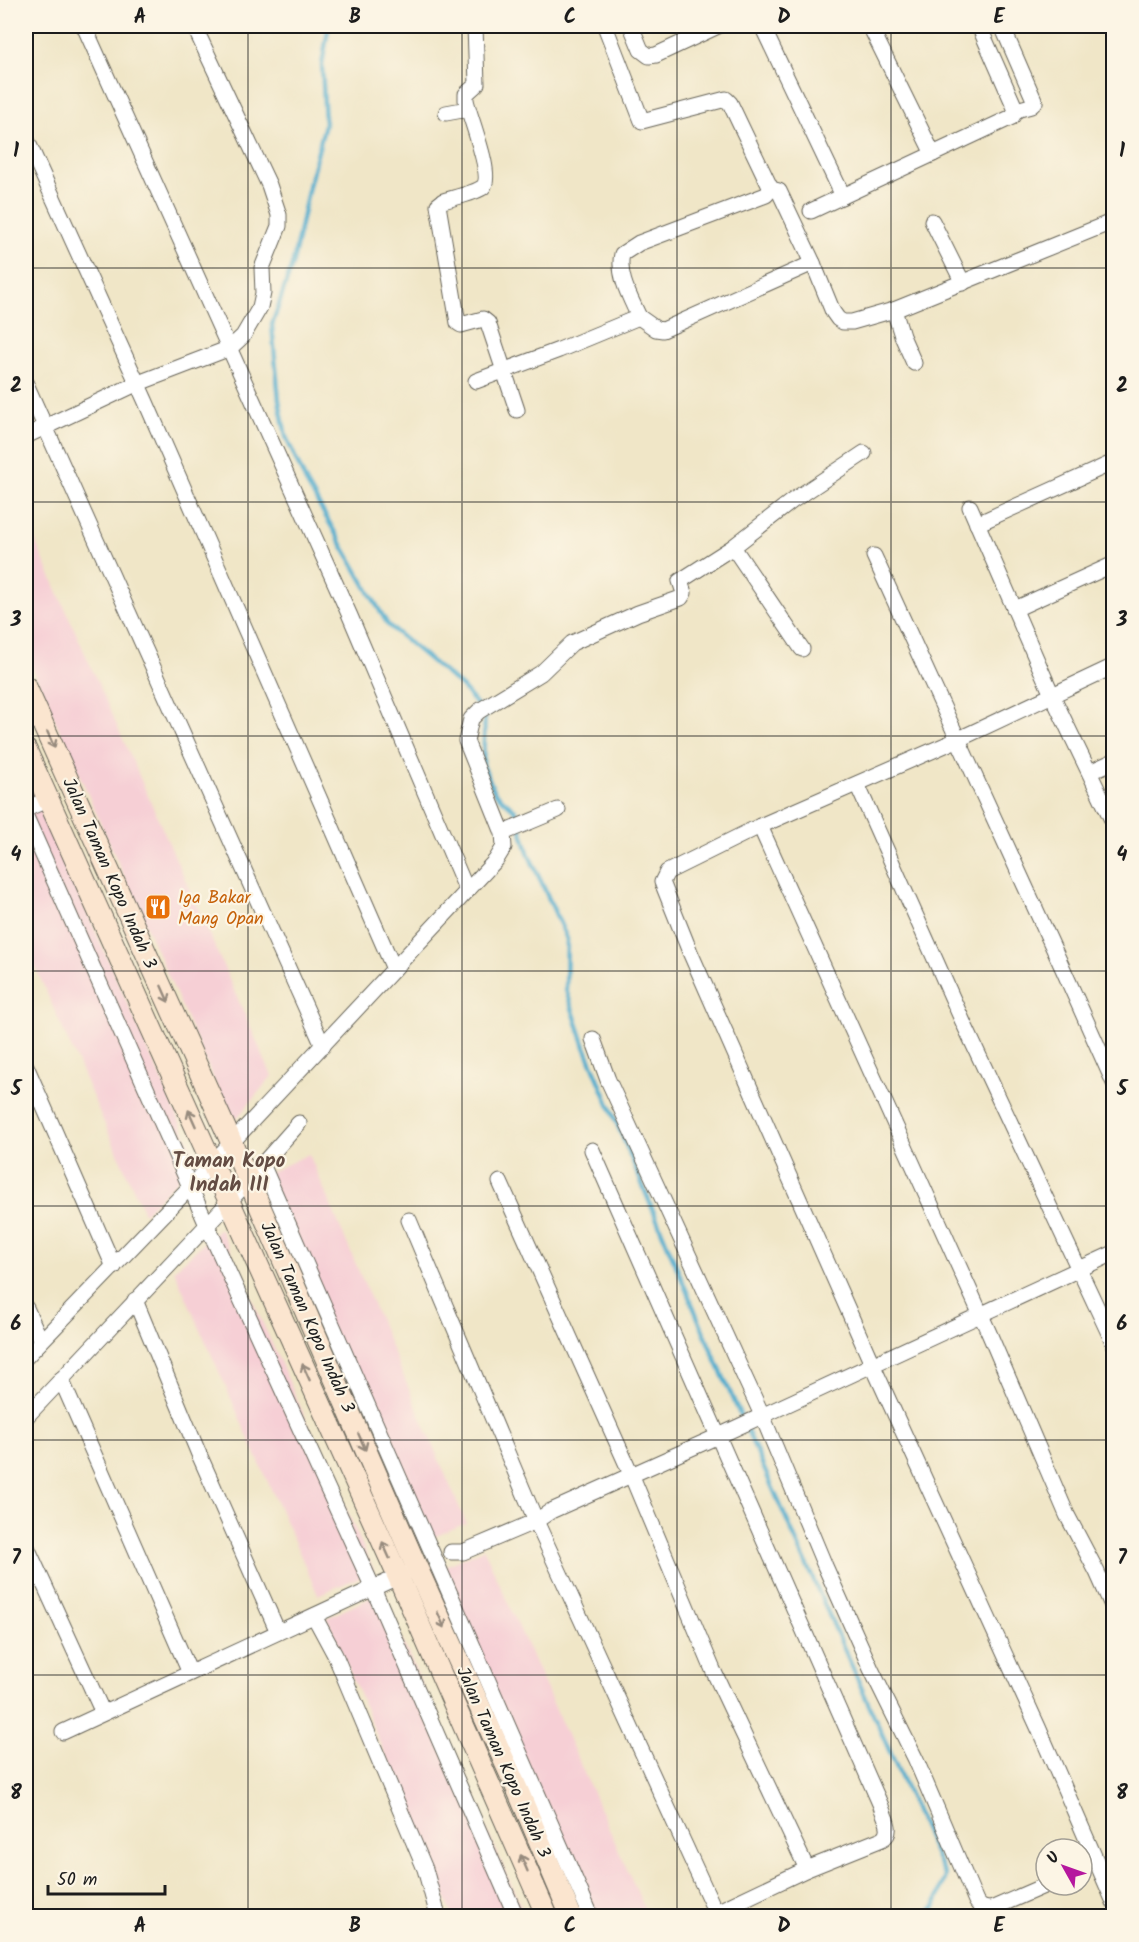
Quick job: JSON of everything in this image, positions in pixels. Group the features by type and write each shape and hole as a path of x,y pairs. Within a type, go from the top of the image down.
{"main road":[{"name":"Jalan Taman Kopo Indah 3","path":"26,687 231,1142 255,1172 417,1568 547,1917"},
{"name":"Jalan Taman Kopo Indah 3","path":"26,750 229,1202 417,1568 525,1788 571,1917"}],"street":[{"path":"84,26 350,616 467,891"},
{"path":"26,436 136,384 230,348 243,336 260,307 263,293 262,268 279,226 279,215 269,185 194,26"},
{"path":"475,26 477,84 466,94 468,109 485,166 486,181 482,187 443,201 438,205 458,323 461,325 483,319 488,323 517,410"},
{"path":"605,26 642,121 726,99 771,189"},
{"path":"631,26 641,50 649,56 656,55 718,26"},
{"path":"762,26 843,196"},
{"path":"870,26 933,154"},
{"path":"979,26 1016,110"},
{"path":"811,211 1012,117 1016,110 1031,106 1035,102 1002,26"},
{"path":"446,113 468,109"},
{"path":"26,138 394,969"},
{"path":"771,189 779,191 833,312 838,319 852,322 894,310 1113,221"},
{"path":"771,189 766,195 639,243 622,254 620,264 622,277 639,316 656,329 663,330 813,263"},
{"path":"932,220 963,283"},
{"path":"894,310 914,363"},
{"path":"476,381 559,350 639,316"},
{"path":"26,384 323,1046"},
{"path":"26,1357 212,1164 496,860 504,847 507,831 466,741 471,719 483,708 542,673 572,643 638,613 681,598 684,593 680,581 733,547 792,501 864,453"},
{"path":"977,524 1113,462"},
{"path":"970,507 1052,695 1113,824"},
{"path":"733,547 802,650"},
{"path":"874,556 959,738 1113,1083"},
{"path":"1015,609 1113,564"},
{"path":"1078,1837 1028,1705 872,1364 690,952 662,882 667,872 760,826 959,738 1113,666"},
{"path":"1090,772 1113,761"},
{"path":"856,784 963,1022 1113,1344"},
{"path":"26,808 49,799"},
{"path":"507,831 558,810"},
{"path":"26,817 207,1225 373,1588 516,1917"},
{"path":"760,826 980,1315 1067,1515 1097,1572 1113,1610"},
{"path":"593,1039 612,1088 758,1417 871,1669 916,1760 976,1901 984,1909 991,1909 1034,1890"},
{"path":"26,1066 114,1267"},
{"path":"26,1417 229,1202 299,1123"},
{"path":"409,1220 535,1517 712,1915 807,1869 882,1839 888,1836 889,1831 881,1806 722,1434 592,1150"},
{"path":"500,1182 631,1474 713,1670 807,1869"},
{"path":"63,1732 451,1552 463,1552 1113,1253"},
{"path":"135,1300 198,1452 278,1632"},
{"path":"26,1308 41,1341"},
{"path":"61,1379 190,1673"},
{"path":"26,1545 103,1713"},
{"path":"314,1616 334,1654 425,1869 438,1917"},
{"path":"525,1788 591,1917"},
{"path":"1094,1874 1113,1902"}],"shaded area":[{"path":"26,520 272,1076 233,1123 26,654"},
{"path":"26,775 197,1160 144,1213 26,946"},
{"path":"309,1154 466,1523 418,1544 258,1178"},
{"path":"220,1228 374,1571 318,1595 174,1270"},
{"path":"484,1549 648,1916 584,1916 433,1571"},
{"path":"381,1593 525,1916 453,1916 327,1618"}],"waterway":[{"path":"331,26 328,30 322,65 325,124 293,262 272,325 279,400 286,437 306,482 388,625 462,687 485,714 483,765 495,793 515,810 529,855 567,939 566,990 585,1047 710,1347 945,1876 935,1907 922,1916"}],"place":[{"name":"Iga Bakar Mang Opan","path":"158,907"}],"district":[{"name":"Taman Kopo Indah III","path":"229,1172"}]}
